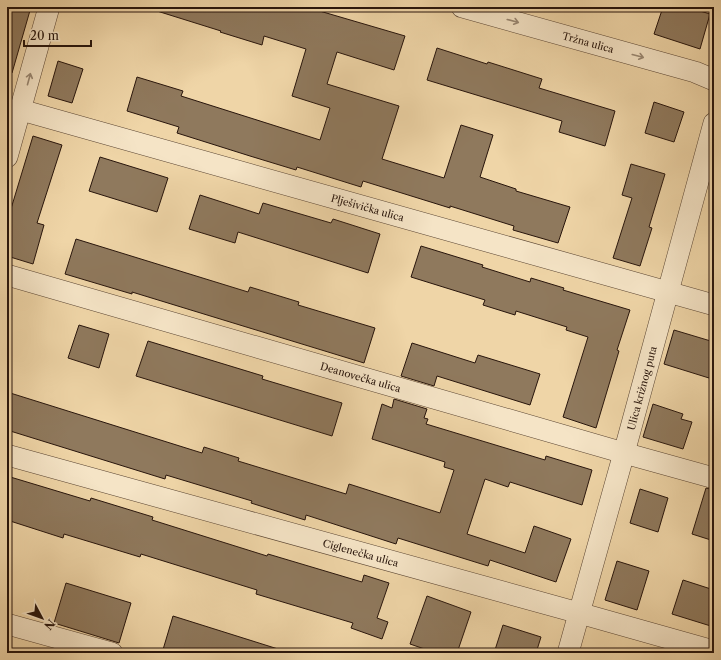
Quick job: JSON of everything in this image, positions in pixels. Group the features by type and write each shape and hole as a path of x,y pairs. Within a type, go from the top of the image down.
{"street":[{"path":"7,157 49,7"},
{"name":"Tržna ulica","path":"462,7 695,72 714,80"},
{"name":"Plješivička ulica","path":"21,110 714,305"},
{"name":"Ulica križnog puta","path":"568,653 714,123"},
{"name":"Deanovečka ulica","path":"7,275 714,478"},
{"name":"Ciglenečka ulica","path":"7,455 714,651"},
{"path":"7,624 112,653"}],"building":[{"path":"7,7 31,7 12,73 7,72"},
{"path":"157,7 306,7 405,36 394,70 337,52 327,84 399,106 382,159 444,178 461,125 493,135 480,177 516,189 516,191 570,207 558,243 513,230 514,226 363,181 361,187 297,167 296,170 250,156 177,133 179,127 127,111 137,77 183,91 181,96 320,140 330,108 292,96 306,49 264,36 262,45 157,11"},
{"path":"663,7 687,7 710,14 700,49 654,34"},
{"path":"437,48 542,79 539,88 615,111 605,146 559,132 562,121 427,80"},
{"path":"58,61 83,69 72,103 48,96"},
{"path":"654,102 684,112 674,142 645,133"},
{"path":"33,136 62,145 37,223 44,225 33,264 7,256 7,222"},
{"path":"100,157 168,178 157,212 89,191"},
{"path":"631,164 665,174 649,227 652,228 640,266 613,258 632,198 622,195"},
{"path":"200,195 259,214 263,203 331,223 333,219 380,234 368,273 238,232 235,243 189,229"},
{"path":"76,239 248,292 250,287 299,302 298,305 375,328 364,363 132,292 132,294 65,274"},
{"path":"421,246 483,265 482,267 530,282 531,278 564,288 563,290 630,310 617,350 619,351 596,428 563,417 588,337 566,330 567,327 516,311 515,315 483,305 485,300 411,277"},
{"path":"79,325 109,334 99,368 68,358"},
{"path":"674,330 714,342 714,363 709,378 664,364"},
{"path":"148,341 263,376 262,379 342,403 332,436 136,376"},
{"path":"412,343 475,363 478,355 540,374 530,405 437,376 434,386 401,376"},
{"path":"7,392 202,453 204,447 239,458 238,461 346,494 349,484 440,513 454,470 444,467 445,462 372,439 382,404 392,408 394,399 427,409 424,418 428,419 426,424 545,460 546,456 592,470 582,505 510,482 508,487 485,479 467,534 525,553 534,526 571,539 556,582 490,560 488,566 398,538 396,544 306,515 305,520 251,503 252,501 166,475 165,479 7,430"},
{"path":"653,404 683,414 681,419 692,422 683,449 643,437"},
{"path":"7,476 90,501 91,498 153,517 152,520 267,556 268,554 362,582 364,575 389,583 377,618 388,622 382,639 351,628 353,623 256,594 257,590 141,554 140,557 64,534 63,538 7,520"},
{"path":"706,488 714,490 714,541 692,534"},
{"path":"640,489 668,498 658,532 630,523"},
{"path":"617,561 649,571 637,610 605,600"},
{"path":"683,580 714,590 714,627 672,614"},
{"path":"66,583 131,603 119,643 54,623"},
{"path":"427,596 471,612 457,653 436,653 410,644"},
{"path":"173,616 278,649 278,653 162,653"},
{"path":"503,625 541,637 536,653 494,653"}]}
